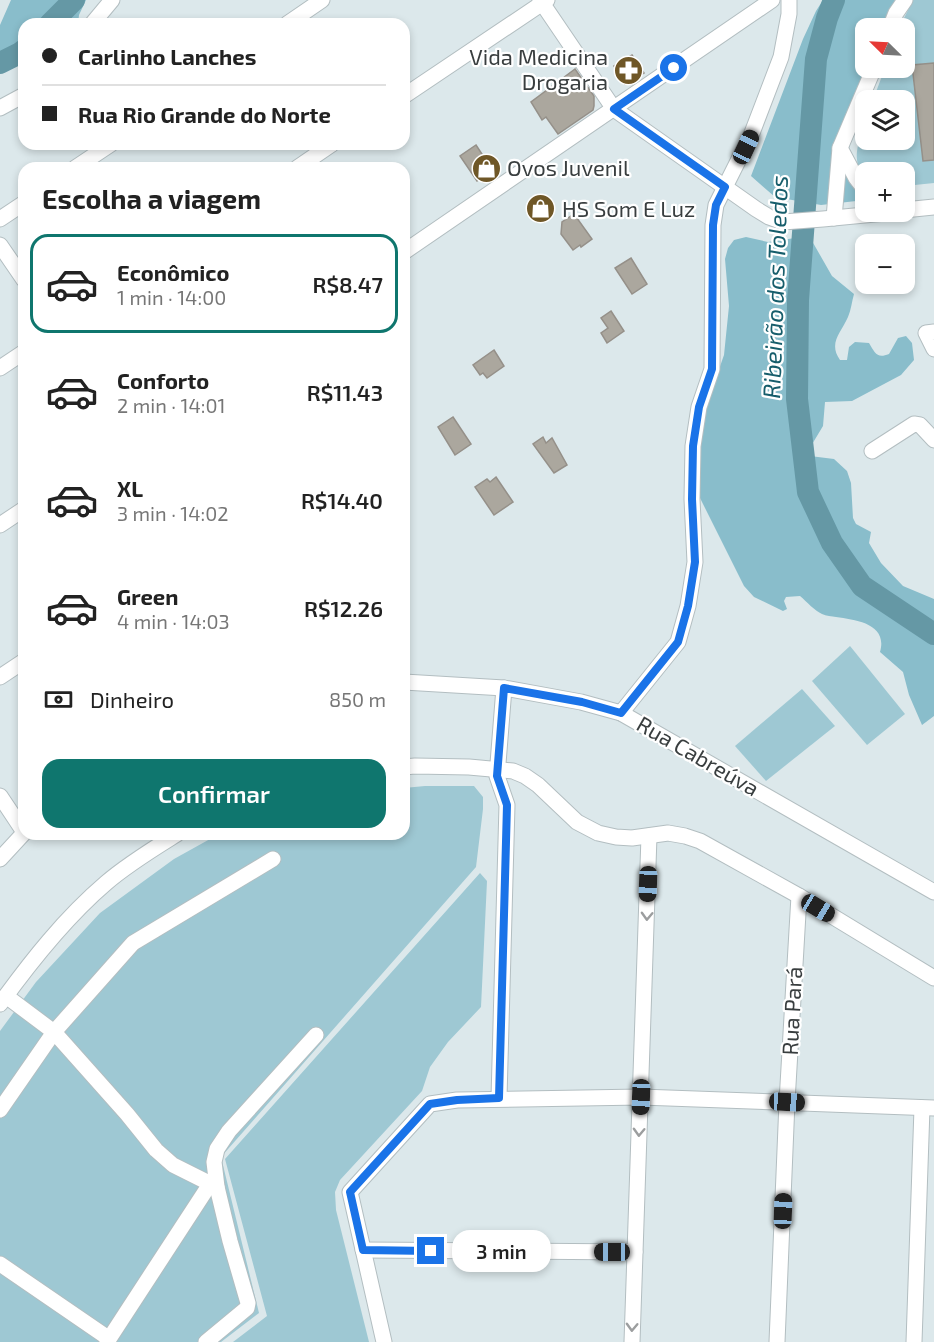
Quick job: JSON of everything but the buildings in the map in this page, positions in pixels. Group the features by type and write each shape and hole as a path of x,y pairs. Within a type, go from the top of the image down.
{"street":[{"path":"97,18 112,0"},
{"path":"296,18 322,0"},
{"path":"410,248 772,0"},
{"path":"621,713 678,642 688,606 695,562 692,499 693,446 699,407 712,369 713,225 716,205 752,133 781,57 789,14 789,0"},
{"path":"894,18 905,0"},
{"path":"410,92 543,1 614,109 756,210 783,222 855,215"},
{"path":"829,218 840,148 870,78"},
{"path":"0,108 18,98"},
{"path":"840,148 855,176"},
{"path":"84,162 102,150"},
{"path":"306,162 323,150"},
{"path":"0,219 18,207"},
{"path":"915,209 934,207"},
{"path":"0,244 18,271"},
{"path":"930,332 934,349"},
{"path":"0,368 18,356"},
{"path":"872,451 914,424 920,425 934,441"},
{"path":"0,525 18,513"},
{"path":"0,677 18,666"},
{"name":"Rua Cabreúva","path":"410,682 504,688 582,702 621,713 934,892"},
{"path":"499,1098 507,805 497,770 504,688"},
{"path":"410,767 469,767 513,771 538,785 577,822 598,833 632,838 668,833 700,841 799,896 934,978"},
{"path":"0,796 18,823"},
{"path":"632,1342 649,836"},
{"path":"0,859 18,839"},
{"path":"167,840 106,883 71,916 33,960 3,1000 54,1032 156,1150 173,1165 214,1185"},
{"path":"0,1110 54,1032 133,943 273,859"},
{"name":"Rua Pará","path":"777,1342 787,1102 799,896"},
{"path":"206,1342 247,1308 248,1303 214,1185 214,1162 217,1149 229,1131 316,1035"},
{"path":"384,1342 350,1192 430,1104 499,1098 641,1097 928,1108 914,1342"},
{"path":"0,1264 108,1340 214,1185"},
{"path":"363,1250 634,1252"}],"shaded area":[{"path":"11,0 86,0 79,18 18,18 18,59 10,57 0,62 0,25"},
{"path":"823,0 895,0 889,18 855,18 855,78 871,78 867,90 855,90 855,129 847,154 855,174 855,201 821,205 775,197 751,176 803,39"},
{"path":"913,0 934,0 934,183 915,185 915,162 858,162 857,150 915,150 915,90 877,90 881,78 915,78 915,18 904,18"},
{"path":"746,237 768,242 802,237 812,241 832,276 854,294 849,314 835,343 840,360 847,360 849,347 855,342 869,343 875,352 882,356 889,354 898,338 906,336 912,343 914,360 901,375 852,401 825,402 823,426 808,451 810,456 834,459 847,471 851,483 853,518 856,524 871,532 869,543 881,563 903,586 934,599 934,716 922,725 909,695 903,672 880,652 881,643 875,629 861,622 822,614 800,596 786,597 784,601 787,609 783,611 754,597 744,586 698,494 693,419 717,375 724,355 729,306 725,259 728,248 734,240"},
{"path":"850,646 905,714 867,745 812,681"},
{"path":"802,689 835,726 766,781 735,746"},
{"path":"474,786 483,797 476,867 221,1157 259,1313 221,1342 0,1342 0,1031 36,982 100,913 174,859 208,840 410,840 410,787"},
{"path":"480,873 487,881 481,1007 448,1042 430,1067 422,1091 340,1180 335,1192 336,1210 369,1342 233,1342 267,1316 225,1159"}],"waterway":[{"name":"Ribeirão dos Toledos","path":"56,18 74,0"},
{"name":"Ribeirão dos Toledos","path":"834,0 816,59 798,300 797,399 808,492 832,543 862,586 934,634"},
{"name":"Ribeirão dos Toledos","path":"0,63 18,54"}],"place":[{"name":"Vida Medicina Drogaria","path":"629,70"},
{"name":"Ovos Juvenil","path":"486,168"},
{"name":"HS Som E Luz","path":"541,209"}],"route":[{"path":"431,1251 363,1250 350,1192 430,1104 499,1098 507,805 497,776 504,688 582,702 621,713 678,642 688,606 695,562 692,499 693,446 699,407 712,369 713,225 716,205 725,187 614,109 674,68"}]}
